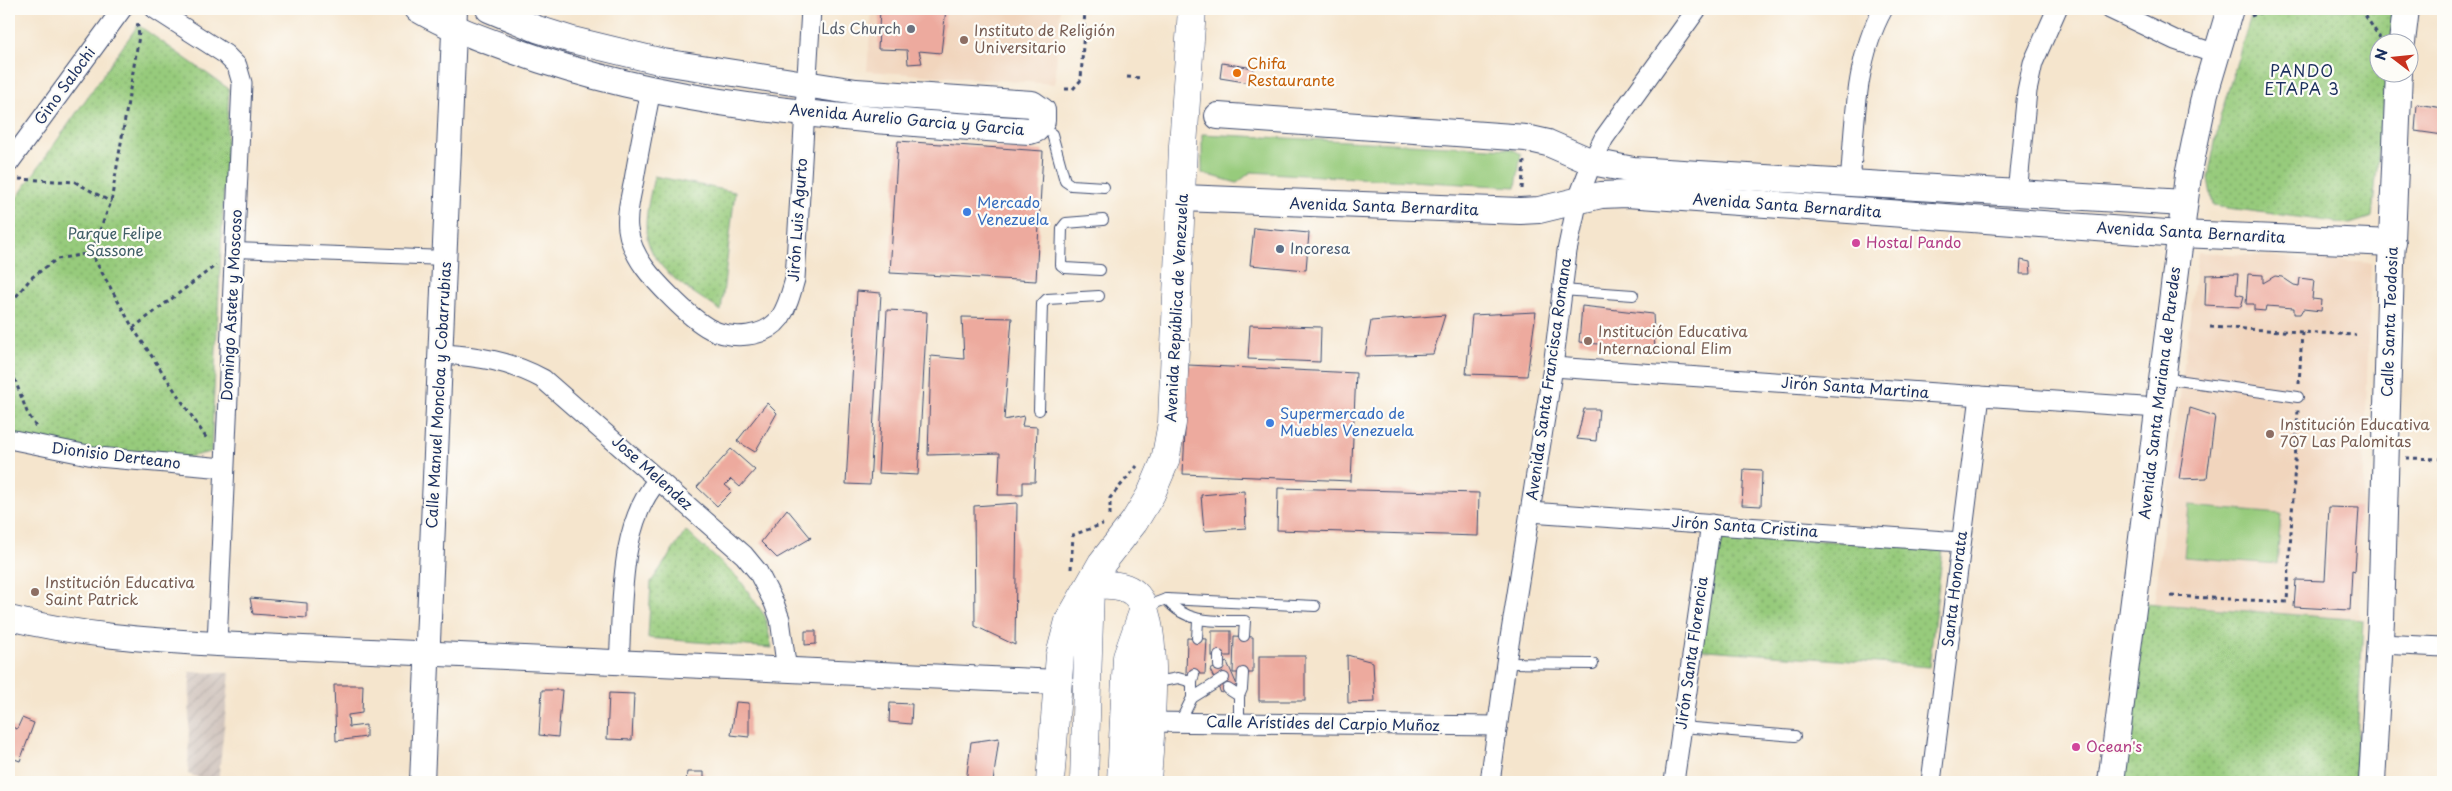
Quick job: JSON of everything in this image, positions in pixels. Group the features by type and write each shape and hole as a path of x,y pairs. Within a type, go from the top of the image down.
{"main road":[{"name":"Avenida Aurelio Garcia y Garcia","path":"418,9 455,18 561,67 651,90 805,113 1030,130 1040,125 1043,116 1038,106 1032,104 898,96 807,85 664,62 617,52 516,14 489,9"},
{"name":"Avenida República de Venezuela","path":"1050,782 1060,655 1081,580 1102,563 1144,508 1165,461 1172,424 1183,146 1192,9"},
{"name":"Avenida Santa Mariana de Paredes","path":"2110,782 2184,203 2195,137 2216,54 2230,9"},
{"path":"2403,32 2406,9"},
{"name":"Calle Santa Teodosia","path":"2372,782 2380,644 2399,82"},
{"name":"Avenida Santa Bernardita","path":"1218,116 1526,138 1548,144 1592,162 1633,170 2184,203"},
{"name":"Avenida Santa Bernardita","path":"1182,198 1520,211 1539,210 1600,195 1627,194 2180,234 2393,243"},
{"name":"Avenida República de Venezuela","path":"1081,580 1084,782"},
{"path":"1081,580 1127,588 1155,604"},
{"path":"1147,782 1155,604"},
{"path":"1121,782 1127,657 1155,604"}],"street":[{"name":"Domingo Astete y Moscoso","path":"155,9 225,54 237,66 242,83 216,644"},
{"name":"Jirón Luis Agurto","path":"651,90 629,205 628,228 636,255 651,277 684,309 710,329 727,335 746,336 765,330 779,319 789,303 798,253 811,9"},
{"name":"Avenida Santa Francisca Romana","path":"1490,782 1496,726 1552,367 1567,251 1578,199 1592,162 1604,138 1697,9"},
{"path":"1850,184 1863,58 1875,23 1883,9"},
{"path":"2017,194 2027,91 2033,63 2057,9"},
{"path":"2110,9 2175,40 2216,54"},
{"name":"Gino Salochi","path":"13,171 129,13"},
{"name":"Calle Manuel Moncloa y Cobarrubias","path":"422,782 455,18"},
{"path":"235,250 445,258"},
{"name":"Jose Melendez","path":"441,354 502,361 525,369 543,379 729,540 758,572 771,594 780,619 788,671"},
{"name":"Jirón Santa Martina","path":"1552,367 2158,408"},
{"name":"Santa Honorata","path":"1931,782 1980,396"},
{"name":"Dionisio Derteano","path":"9,438 98,457 224,468"},
{"path":"619,663 631,531 647,492 658,480"},
{"name":"Jirón Santa Cristina","path":"1530,512 1960,542"},
{"name":"Jirón Santa Florencia","path":"1674,782 1710,524"},
{"path":"9,618 36,625 119,638 216,644 1057,682"},
{"path":"2380,644 2443,647"},
{"name":"Calle Arístides del Carpio Muñoz","path":"1150,722 1496,726"}],"lane":[{"path":"1052,134 1065,181 1071,185 1104,187"},
{"path":"1100,270 1065,268 1061,265 1062,237 1066,223 1103,220"},
{"path":"1562,290 1633,295"},
{"path":"1039,410 1042,304 1046,299 1099,296"},
{"path":"2162,378 2298,397"},
{"path":"1155,604 1314,606"},
{"path":"1155,604 1173,608 1198,621 1220,626 1245,621 1244,636"},
{"path":"1197,638 1198,621"},
{"path":"1506,662 1593,664"},
{"path":"1239,723 1238,696 1242,689 1243,673"},
{"path":"1151,683 1178,678 1193,678 1192,698 1180,722"},
{"path":"1192,698 1224,678"},
{"path":"1228,689 1238,696"},
{"path":"1681,727 1795,736"}],"path":[{"path":"1065,88 1073,89 1081,80 1085,9"},
{"path":"2361,9 2376,32"},
{"path":"91,253 111,202 139,36 129,13"},
{"path":"1127,77 1141,78"},
{"path":"1522,195 1524,154"},
{"path":"13,171 75,182 111,202"},
{"path":"133,328 214,268 235,250"},
{"path":"9,319 14,299 30,278 57,259 91,253"},
{"path":"91,253 133,328 206,437 224,468"},
{"path":"213,278 214,258"},
{"path":"2210,327 2356,335"},
{"path":"2171,596 2287,602 2302,332"},
{"path":"9,364 27,412 49,448"},
{"path":"206,427 206,437"},
{"path":"2386,457 2443,459"},
{"path":"1081,580 1073,535 1110,522 1110,498 1141,461"}],"shaded area":[{"name":"Instituto de Religión Universitario","path":"872,9 1060,9 1055,84 867,71"},
{"name":"Institución Educativa 707 Las Palomitas","path":"2198,252 2371,263 2359,619 2154,605"},
{"path":"190,672 230,673 218,782 210,782 188,774"}],"green space":[{"path":"2253,9 2394,9 2392,32 2370,32 2370,82 2386,82 2372,217 2350,224 2213,206 2208,178 2220,117"},
{"name":"Parque Felipe Sassone","path":"138,25 229,89 211,452 160,463 9,437 9,209"},
{"path":"1202,134 1512,149 1521,154 1516,187 1251,172 1237,183 1202,173"},
{"path":"654,176 735,192 721,311 672,276 661,266 653,254 648,241 646,226"},
{"path":"2189,506 2281,514 2277,564 2184,557"},
{"path":"686,531 740,580 765,616 772,648 648,638 651,582"},
{"path":"1715,533 1943,549 1929,667 1695,649"},
{"path":"2145,603 2363,620 2355,782 2121,782"}],"building":[{"name":"Lds Church","path":"880,9 946,9 941,53 919,51 922,63 908,64 907,50 878,49"},
{"name":"Chifa Restaurante","path":"1222,63 1254,68 1251,83 1220,78"},
{"path":"2417,104 2443,108 2443,135 2415,131"},
{"name":"Mercado Venezuela","path":"898,141 1043,151 1036,281 890,273"},
{"name":"Incoresa","path":"1254,228 1309,233 1306,270 1250,265"},
{"path":"2021,260 2030,262 2031,274 2020,274"},
{"path":"2238,274 2236,294 2244,296 2241,307 2205,305 2206,275"},
{"path":"2248,274 2263,275 2263,283 2275,276 2282,277 2299,286 2300,278 2314,280 2312,299 2322,300 2321,311 2303,309 2300,314 2294,314 2294,308 2266,306 2265,311 2254,310 2254,304 2246,304"},
{"path":"857,291 881,293 870,485 846,484"},
{"path":"1582,306 1653,314 1655,350 1579,342"},
{"path":"887,310 927,312 918,475 878,473"},
{"path":"1536,312 1527,376 1466,374 1472,315"},
{"path":"1445,315 1433,354 1365,356 1371,321"},
{"path":"962,317 1012,318 1004,420 1024,416 1022,426 1037,427 1035,482 1023,482 1023,495 998,495 1000,453 928,455 931,356 964,359"},
{"path":"1250,325 1321,327 1320,362 1248,359"},
{"name":"Supermercado de Muebles Venezuela","path":"1188,365 1356,373 1351,481 1183,474"},
{"path":"767,403 777,413 755,452 737,441"},
{"path":"2190,408 2215,416 2207,478 2179,479"},
{"path":"1584,409 1599,409 1596,441 1577,439"},
{"path":"731,449 755,470 740,487 731,479 725,485 732,491 717,506 697,487"},
{"path":"1744,469 1762,470 1761,506 1742,505"},
{"path":"1278,488 1479,493 1478,536 1277,530"},
{"path":"1244,491 1246,528 1204,531 1201,495"},
{"path":"1017,503 1015,645 975,626 974,506"},
{"path":"2329,507 2359,508 2355,571 2352,570 2350,610 2294,607 2296,580 2325,581"},
{"path":"787,509 811,538 777,558 761,542"},
{"path":"250,598 307,603 307,618 253,614"},
{"path":"805,631 816,631 816,644 805,645"},
{"path":"1212,631 1231,631 1231,656 1212,656"},
{"path":"1234,636 1253,637 1253,673 1233,673"},
{"path":"1187,638 1207,639 1205,674 1186,674"},
{"path":"1347,655 1373,662 1375,702 1348,703"},
{"path":"1259,656 1305,656 1305,701 1259,701"},
{"path":"1227,662 1237,685 1221,693 1210,670"},
{"path":"334,685 363,685 362,713 348,715 349,727 366,725 366,737 336,741"},
{"path":"542,690 562,690 558,737 539,735"},
{"path":"609,693 634,694 632,740 607,739"},
{"path":"736,702 749,703 749,737 731,735"},
{"path":"890,703 912,704 911,724 889,722"},
{"path":"22,718 34,723 20,761 9,757 9,726 17,729"},
{"path":"999,738 993,782 966,782 971,742"},
{"path":"687,772 704,772 704,782 686,782"}],"place":[{"name":"Lds Church","path":"911,29"},
{"name":"Instituto de Religión Universitario","path":"964,40"},
{"name":"Chifa Restaurante","path":"1237,73"},
{"name":"Mercado Venezuela","path":"967,212"},
{"name":"Hostal Pando","path":"1856,243"},
{"name":"Incoresa","path":"1280,249"},
{"name":"Institución Educativa Internacional Elim","path":"1588,341"},
{"name":"Supermercado de Muebles Venezuela","path":"1270,423"},
{"name":"Institución Educativa 707 Las Palomitas","path":"2270,434"},
{"name":"Institución Educativa Saint Patrick","path":"35,592"},
{"name":"Ocean's","path":"2076,747"}],"district":[{"name":"PANDO ETAPA 3","path":"2302,80"}]}
